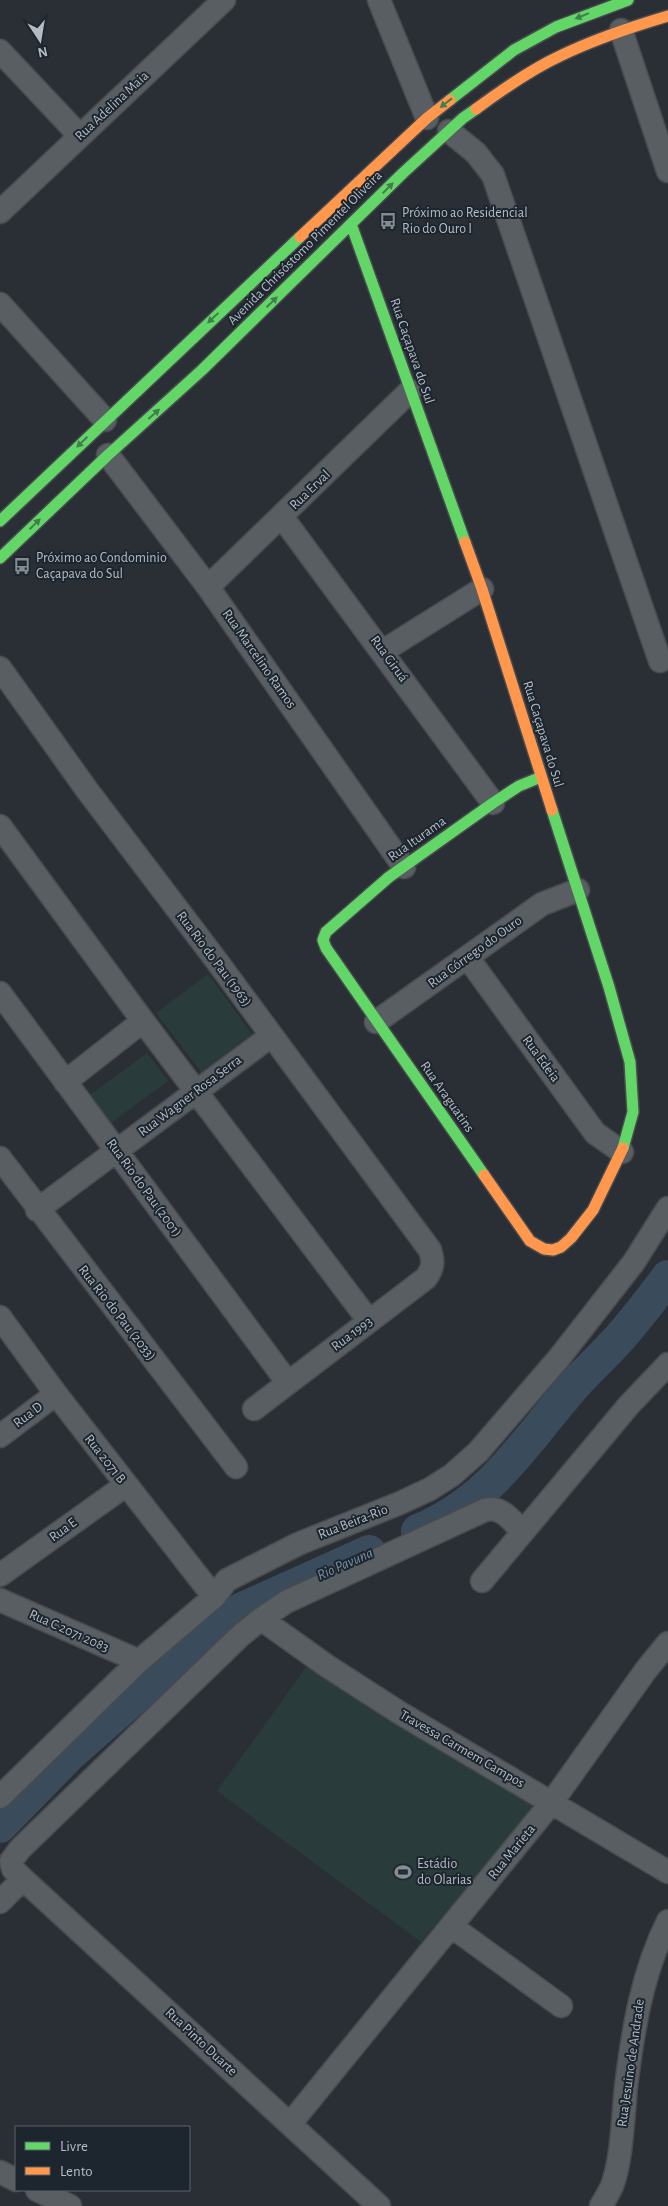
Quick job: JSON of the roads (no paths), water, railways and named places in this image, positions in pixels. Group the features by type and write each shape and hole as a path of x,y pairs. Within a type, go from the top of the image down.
{"street":[{"name":"Rua Adelina Maia","path":"0,212 224,0"},
{"path":"378,0 428,118"},
{"name":"Avenida Chrisóstomo Pimentel Oliveira","path":"0,521 105,420 428,118 514,50 556,27 628,0"},
{"name":"Avenida Chrisóstomo Pimentel Oliveira","path":"0,558 108,455 202,370 403,173 463,118 521,78 559,56 621,30 668,16"},
{"path":"621,30 668,171"},
{"path":"0,51 80,136"},
{"path":"450,131 476,153 494,175 660,661"},
{"name":"Rua Caçapava do Sul","path":"351,224 482,589 621,1026 630,1062 633,1112 622,1152 593,1210 572,1238 561,1247"},
{"path":"0,304 105,420"},
{"name":"Rua Erval","path":"208,587 410,391"},
{"name":"Rua Marcelino Ramos","path":"108,455 208,587 404,867"},
{"name":"Rua Giruá","path":"282,517 383,651 493,803"},
{"path":"383,651 482,589"},
{"name":"Rua Rio do Pau (1963)","path":"0,668 87,790 216,960 430,1250"},
{"name":"Rua Iturama","path":"323,940 326,932 332,926 389,877 493,803 519,786 541,777"},
{"path":"0,826 143,1021 198,1091 370,1321"},
{"name":"Rua Córrego do Ouro","path":"376,1022 542,904 578,890"},
{"name":"Rua Araguatins","path":"323,940 326,948 376,1022 530,1240 544,1249 553,1250 561,1247"},
{"name":"Rua Edeia","path":"468,958 590,1127 606,1142 622,1152"},
{"name":"Rua Rio do Pau (2001)","path":"0,993 288,1383"},
{"path":"65,1082 143,1021"},
{"name":"Rua Wagner Rosa Serra","path":"37,1210 271,1036"},
{"name":"Rua Rio do Pau (2033)","path":"0,1158 37,1210 236,1467"},
{"name":"Rua Beira-Rio","path":"0,1797 139,1661 214,1597 227,1580 298,1544 400,1504 430,1489 452,1475 478,1452 559,1358 634,1262 668,1208"},
{"name":"Rua 1993","path":"254,1409 426,1278 432,1269 433,1261 430,1250"},
{"name":"Rua 2071 B","path":"0,1318 56,1394 214,1597"},
{"path":"482,1582 522,1531 629,1405 668,1364"},
{"name":"Rua D","path":"0,1436 56,1394"},
{"name":"Rua E","path":"0,1575 126,1484"},
{"path":"0,1902 17,1872 15,1855 20,1849 240,1636 261,1619 286,1602 485,1510 500,1510 522,1531"},
{"name":"Rua C 2071 2083","path":"0,1600 139,1661"},
{"name":"Travessa Carmem Campos","path":"261,1619 327,1666 400,1713 668,1872"},
{"name":"Rua Marieta","path":"290,2124 552,1802 668,1642"},
{"name":"Rua Pinto Duarte","path":"17,1872 379,2206"},
{"name":"Rua Jesuino de Andrade","path":"602,2206 612,2184 618,2155 631,2046 643,1988 658,1940 668,1921"},
{"path":"452,1926 561,2006"},
{"path":"0,2172 15,2180"},
{"path":"39,2191 70,2206"}],"waterway":[{"name":"Rio Pavuna","path":"418,1531 444,1518 467,1503 507,1466 578,1381 627,1329 668,1277"},
{"name":"Rio Pavuna","path":"0,1826 69,1755 227,1616 369,1552"}],"place":[{"name":"Próximo ao Residencial Rio do Ouro I","path":"388,221"},
{"name":"Próximo ao Condominio Caçapava do Sul","path":"22,566"},
{"name":"Estádio do Olarias","path":"403,1872"}]}
